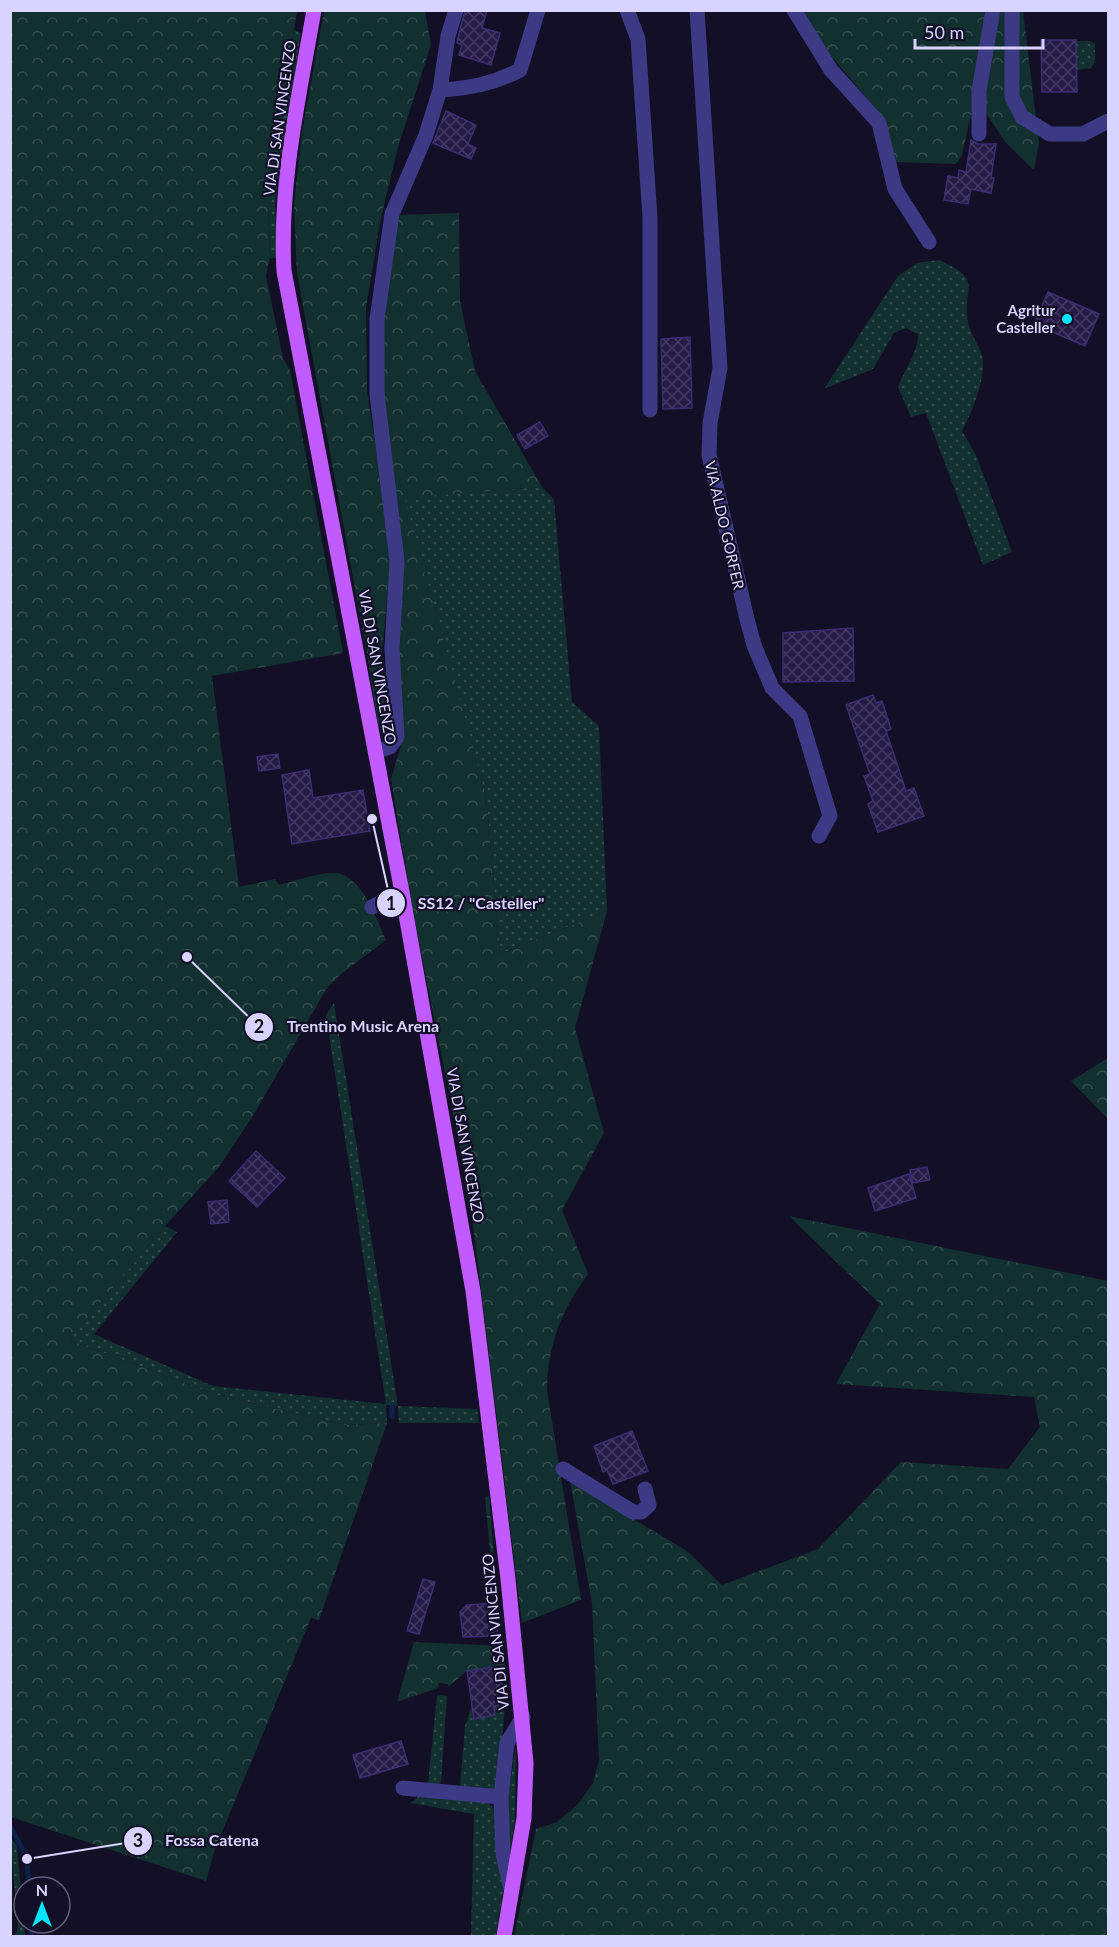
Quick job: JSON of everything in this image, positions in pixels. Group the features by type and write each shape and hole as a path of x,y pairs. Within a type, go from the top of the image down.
{"main road":[{"name":"VIA DI SAN VINCENZO","path":"314,10 289,151 283,220 284,271 402,892 473,1291 523,1717 527,1794 504,1936"}],"street":[{"path":"375,752 390,747 397,737 392,648 397,561 377,394 377,319 392,214 426,135 440,90 448,36 456,10"},
{"path":"440,90 472,88 496,82 520,70 538,10"},
{"path":"627,10 638,39 650,218 650,410"},
{"name":"VIA ALDO GORFER","path":"697,10 720,368 710,423 709,455 754,645 772,688 800,716 830,816 819,836"},
{"path":"794,10 831,70 879,123 895,189 929,242"},
{"path":"979,134 979,91 993,10"},
{"path":"1012,10 1012,97 1022,117 1050,134 1083,134 1108,121"},
{"path":"372,907 402,892"},
{"path":"563,1469 633,1512 641,1512 649,1505 645,1489"},
{"path":"511,1889 503,1854 501,1797 507,1743 523,1717"},
{"path":"403,1788 501,1797"}],"green space":[{"path":"10,11 297,11 268,197 270,258 266,276 283,358 290,370 343,653 212,676 239,887 275,879 279,885 320,874 344,875 360,889 367,899 386,940 341,974 327,988 254,1114 219,1167 165,1226 69,1340 218,1395 346,1425 387,1423 319,1620 311,1618 215,1849 206,1881 11,1817"},
{"path":"324,11 425,11 431,45 398,147 381,218 366,308 367,391 384,498 390,564 381,664 368,659 297,273 294,204 302,132"},
{"path":"798,11 1023,11 1039,143 1034,170 1006,143 984,110 972,111 962,155 956,164 895,162 883,117 833,58"},
{"path":"294,30 301,33 275,204 277,258 270,258 268,197"},
{"path":"1090,41 1095,44 1095,61 1091,68 1076,70 1076,43"},
{"path":"459,213 460,301 475,371 542,487 405,498 486,796 500,954 607,911 575,1028 604,1133 562,1210 588,1274 563,1315 553,1342 547,1390 581,1600 522,1623 469,1192 414,918 391,779 404,735 381,390 382,318 398,215"},
{"path":"939,260 962,273 967,279 968,322 982,356 983,369 977,397 962,431 976,455 1012,552 983,565 926,413 911,417 898,387 914,354 918,334 906,328 894,333 873,369 824,389 898,276 917,263"},
{"path":"542,487 554,500 572,702 599,726 607,911 500,954 486,796 404,497"},
{"path":"368,659 381,664 387,693 386,726 383,729 378,725"},
{"path":"334,1003 398,1406 386,1405 387,1423 346,1425 218,1395 69,1340 165,1226 177,1232 94,1334 213,1386 386,1404 326,1015"},
{"path":"1108,1058 1108,1119 1071,1081"},
{"path":"789,1216 1108,1281 1108,1936 514,1936 536,1829 557,1822 578,1804 593,1783 599,1761 592,1603 570,1481 687,1551 722,1585 818,1549 901,1462 1008,1469 1040,1427 1034,1397 836,1384 880,1304"},
{"path":"398,1406 477,1409 479,1423 399,1423"},
{"path":"489,1496 497,1589 490,1590 491,1562 485,1497"},
{"path":"414,1642 503,1646 505,1665 467,1671 448,1687 448,1684 439,1683 438,1688 397,1702"},
{"path":"437,1695 447,1696 441,1783 437,1785 428,1784"},
{"path":"505,1704 499,1785 493,1789 460,1786 465,1726 472,1706 474,1719 495,1715 494,1706"},
{"path":"516,1745 515,1817 509,1859 506,1810"},
{"path":"422,1793 486,1800 497,1812 504,1886 496,1936 471,1936 474,1814 411,1803"},
{"path":"10,1836 17,1846 20,1875 13,1875"}],"building":[{"path":"465,10 487,10 482,28 500,33 491,65 459,55 462,45 457,43"},
{"path":"1041,40 1076,40 1077,92 1042,92"},
{"path":"446,111 476,125 468,144 476,148 471,159 433,143"},
{"path":"971,140 978,144 996,144 991,193 971,189 968,204 944,200 948,176 958,178 959,170 966,172"},
{"name":"Agritur Casteller","path":"1048,292 1099,314 1085,346 1034,324"},
{"path":"690,337 692,408 663,409 661,339"},
{"path":"540,422 548,436 525,449 517,435"},
{"path":"853,628 854,681 783,682 783,633"},
{"path":"873,695 876,703 882,701 891,729 886,731 906,791 914,788 924,816 878,832 868,804 873,801 864,776 870,774 846,705"},
{"path":"278,754 280,768 259,771 257,757"},
{"path":"309,770 313,798 363,790 370,831 292,844 282,775"},
{"path":"256,1151 285,1178 257,1207 229,1181"},
{"path":"927,1167 930,1180 913,1183 910,1170"},
{"path":"909,1174 916,1198 875,1211 868,1188"},
{"path":"227,1200 229,1222 211,1224 208,1202"},
{"path":"632,1431 648,1471 613,1484 607,1470 603,1472 594,1446"},
{"path":"423,1579 435,1582 419,1634 407,1631"},
{"path":"494,1603 498,1636 463,1637 460,1612 467,1605"},
{"path":"500,1666 505,1704 494,1706 495,1715 474,1719 467,1671"},
{"path":"401,1741 408,1764 360,1778 353,1755"}],"waterway":[{"path":"392,1406 392,1417"},
{"path":"10,1825 27,1859 28,1875"}],"place":[{"name":"Agritur Casteller","path":"1067,319"},
{"name":"SS12 / \"Casteller\"","path":"372,819"},
{"name":"Trentino Music Arena","path":"187,957"},
{"name":"Fossa Catena","path":"27,1859"}]}
